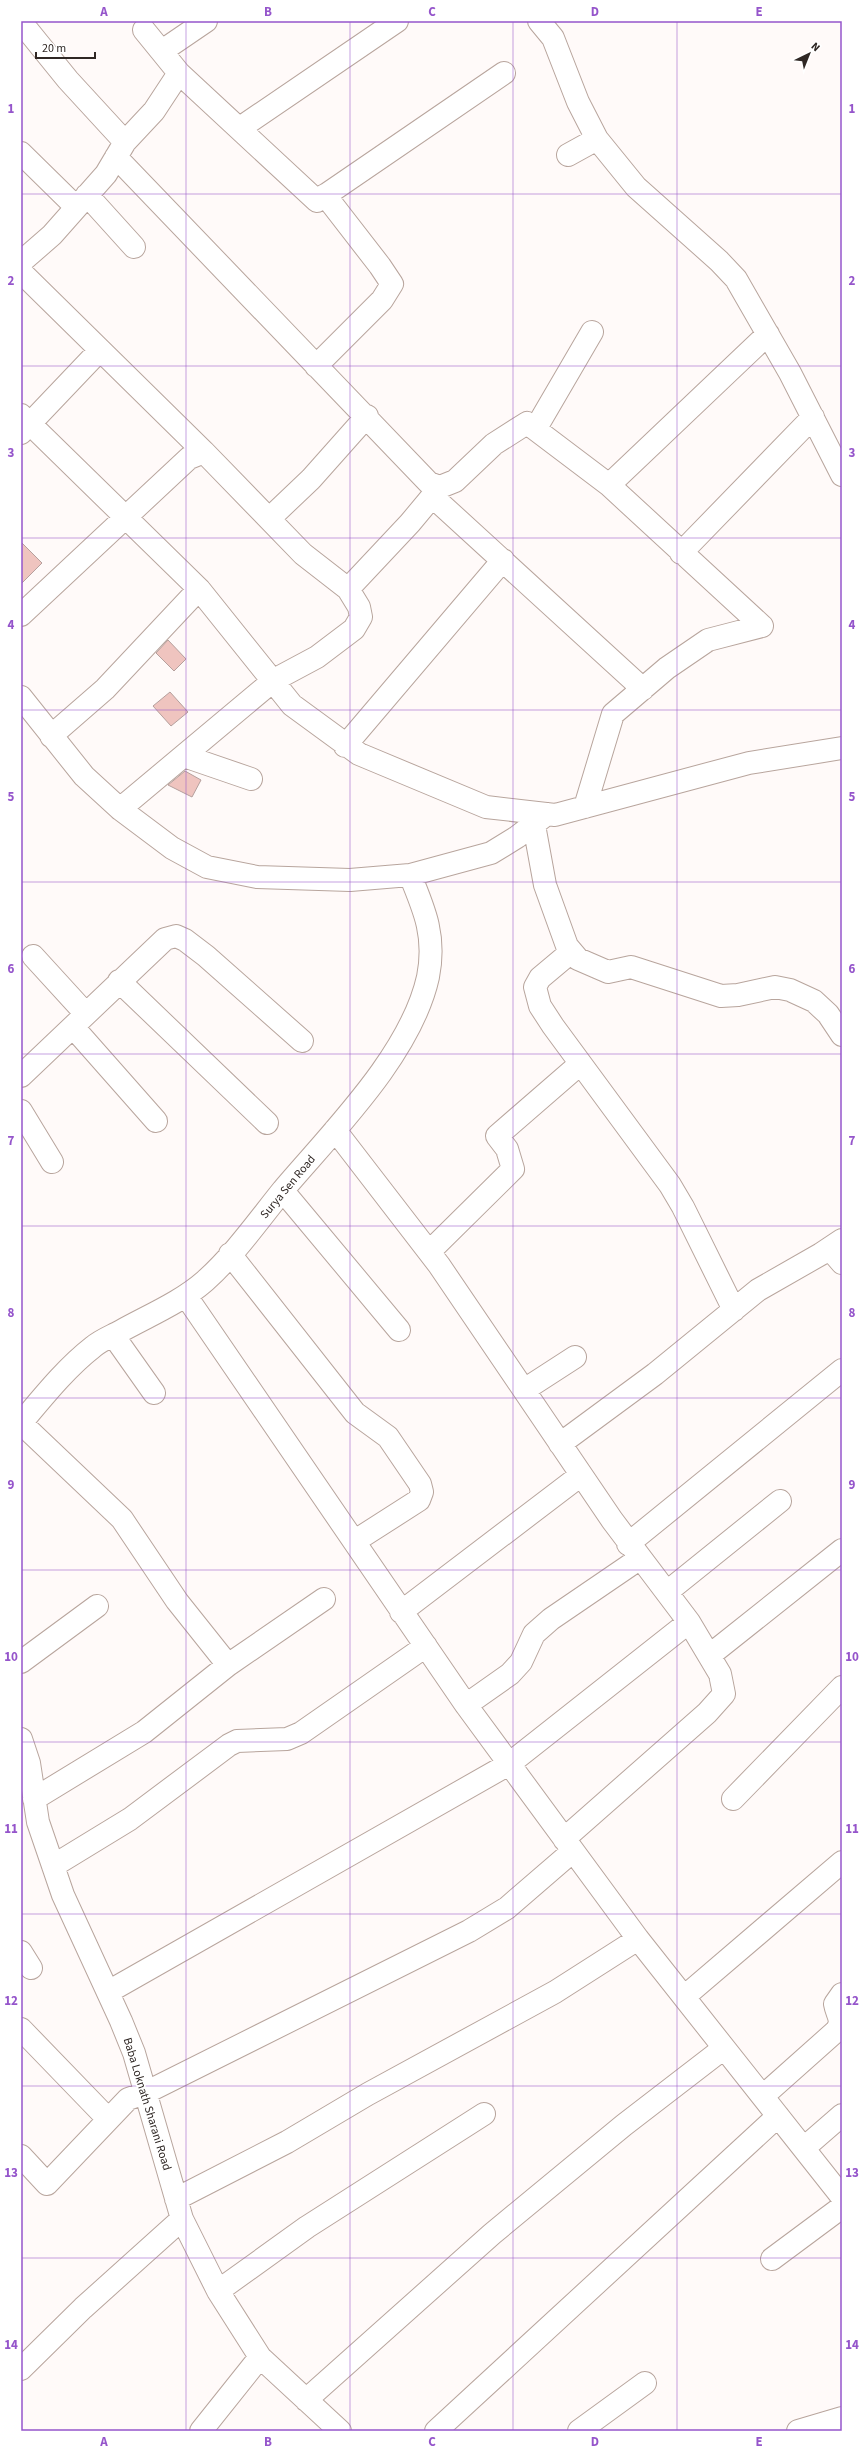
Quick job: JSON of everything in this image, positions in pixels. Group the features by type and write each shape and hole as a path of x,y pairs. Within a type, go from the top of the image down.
{"street":[{"path":"162,51 206,21"},
{"path":"240,128 397,21"},
{"path":"539,21 553,38 578,102 597,139 636,188 732,274 768,334 842,474"},
{"path":"21,22 68,80 120,149 316,366 367,416 430,483 436,492 503,560 643,689"},
{"path":"144,30 179,72 317,201 504,73"},
{"path":"21,262 52,234 106,174 120,149 154,111 179,72"},
{"path":"568,155 597,139"},
{"path":"21,153 134,246"},
{"path":"316,366 382,300 392,284 325,195"},
{"path":"21,272 204,452 304,554 348,589 361,617 354,629 317,656 274,680 120,809"},
{"path":"536,428 592,332"},
{"path":"609,486 768,334"},
{"path":"100,350 24,424 126,518 199,590 274,680 292,705 345,746 359,754 486,807 541,820"},
{"path":"270,518 311,479 367,416"},
{"path":"681,553 813,417"},
{"path":"348,589 436,492 455,481 494,444 527,423 536,428 609,486 762,626 708,640 667,668 613,714 585,807"},
{"path":"21,615 189,458 204,452"},
{"path":"345,746 503,560"},
{"path":"51,736 105,688 199,590"},
{"path":"21,697 84,776 120,809 172,848 208,867 257,877 350,880 410,875 491,852 541,820 555,815 749,763 842,748"},
{"path":"184,756 250,779"},
{"path":"541,820 545,885 567,946 578,959 608,972 631,967 721,996 738,995 775,987 790,990 814,1002 828,1014 842,1035"},
{"name":"Surya Sen Road","path":"21,1423 45,1394 93,1346 186,1296 206,1280 230,1254 335,1130 397,1051 420,1003 429,963 429,934 427,917 410,875"},
{"path":"21,1076 119,981 165,939 176,936 185,940 206,956 302,1041"},
{"path":"572,952 540,978 535,986 540,1006 680,1202 734,1310"},
{"path":"32,956 79,1021 156,1121"},
{"path":"119,981 267,1123"},
{"path":"429,1252 513,1169 506,1150 497,1136 580,1064"},
{"path":"21,1111 52,1162"},
{"path":"21,2156 47,2184 128,2099 145,2093 491,1919 707,1713 724,1694 720,1674 689,1622 634,1551 429,1252 335,1130"},
{"path":"283,1191 399,1330"},
{"path":"560,1444 655,1374 758,1290 838,1250"},
{"path":"230,1254 355,1413 388,1436 420,1484 422,1492 419,1500 355,1541"},
{"path":"186,1296 466,1705 638,1939 842,2197"},
{"path":"113,1335 154,1393"},
{"path":"524,1390 575,1357"},
{"path":"466,1705 510,1674 521,1662 534,1634 634,1551 842,1370"},
{"path":"21,1423 122,1519 177,1601 228,1665"},
{"path":"401,1612 581,1475"},
{"path":"667,1592 780,1501"},
{"path":"710,1655 842,1550"},
{"path":"34,1799 144,1732 228,1665 324,1599"},
{"path":"21,1662 97,1606"},
{"path":"108,1992 509,1764 689,1622"},
{"path":"53,1866 130,1819 229,1745 238,1741 287,1739 300,1733 426,1646"},
{"path":"732,1799 842,1688"},
{"name":"Baba Loknath Sharani Road","path":"21,1739 29,1763 38,1822 63,1895 108,1992 134,2053 179,2209 218,2290 260,2356 340,2431"},
{"path":"684,1997 842,1862"},
{"path":"21,2370 179,2209 368,2094 555,1992 638,1939"},
{"path":"763,2096 836,2031 841,2024 841,2019 834,2004 842,1994"},
{"path":"21,2029 108,2119"},
{"path":"306,2400 492,2234 624,2125 724,2048"},
{"path":"218,2290 307,2226 484,2114"},
{"path":"804,2148 842,2115"},
{"path":"436,2431 778,2116"},
{"path":"772,2259 842,2207"},
{"path":"201,2431 260,2356"},
{"path":"579,2431 645,2383"},
{"path":"798,2431 842,2418"}],"building":[{"path":"21,542 42,563 21,584"},
{"path":"168,640 186,659 174,671 156,653"},
{"path":"170,692 188,712 171,726 153,706"},
{"path":"185,771 201,780 192,797 168,785"}]}
